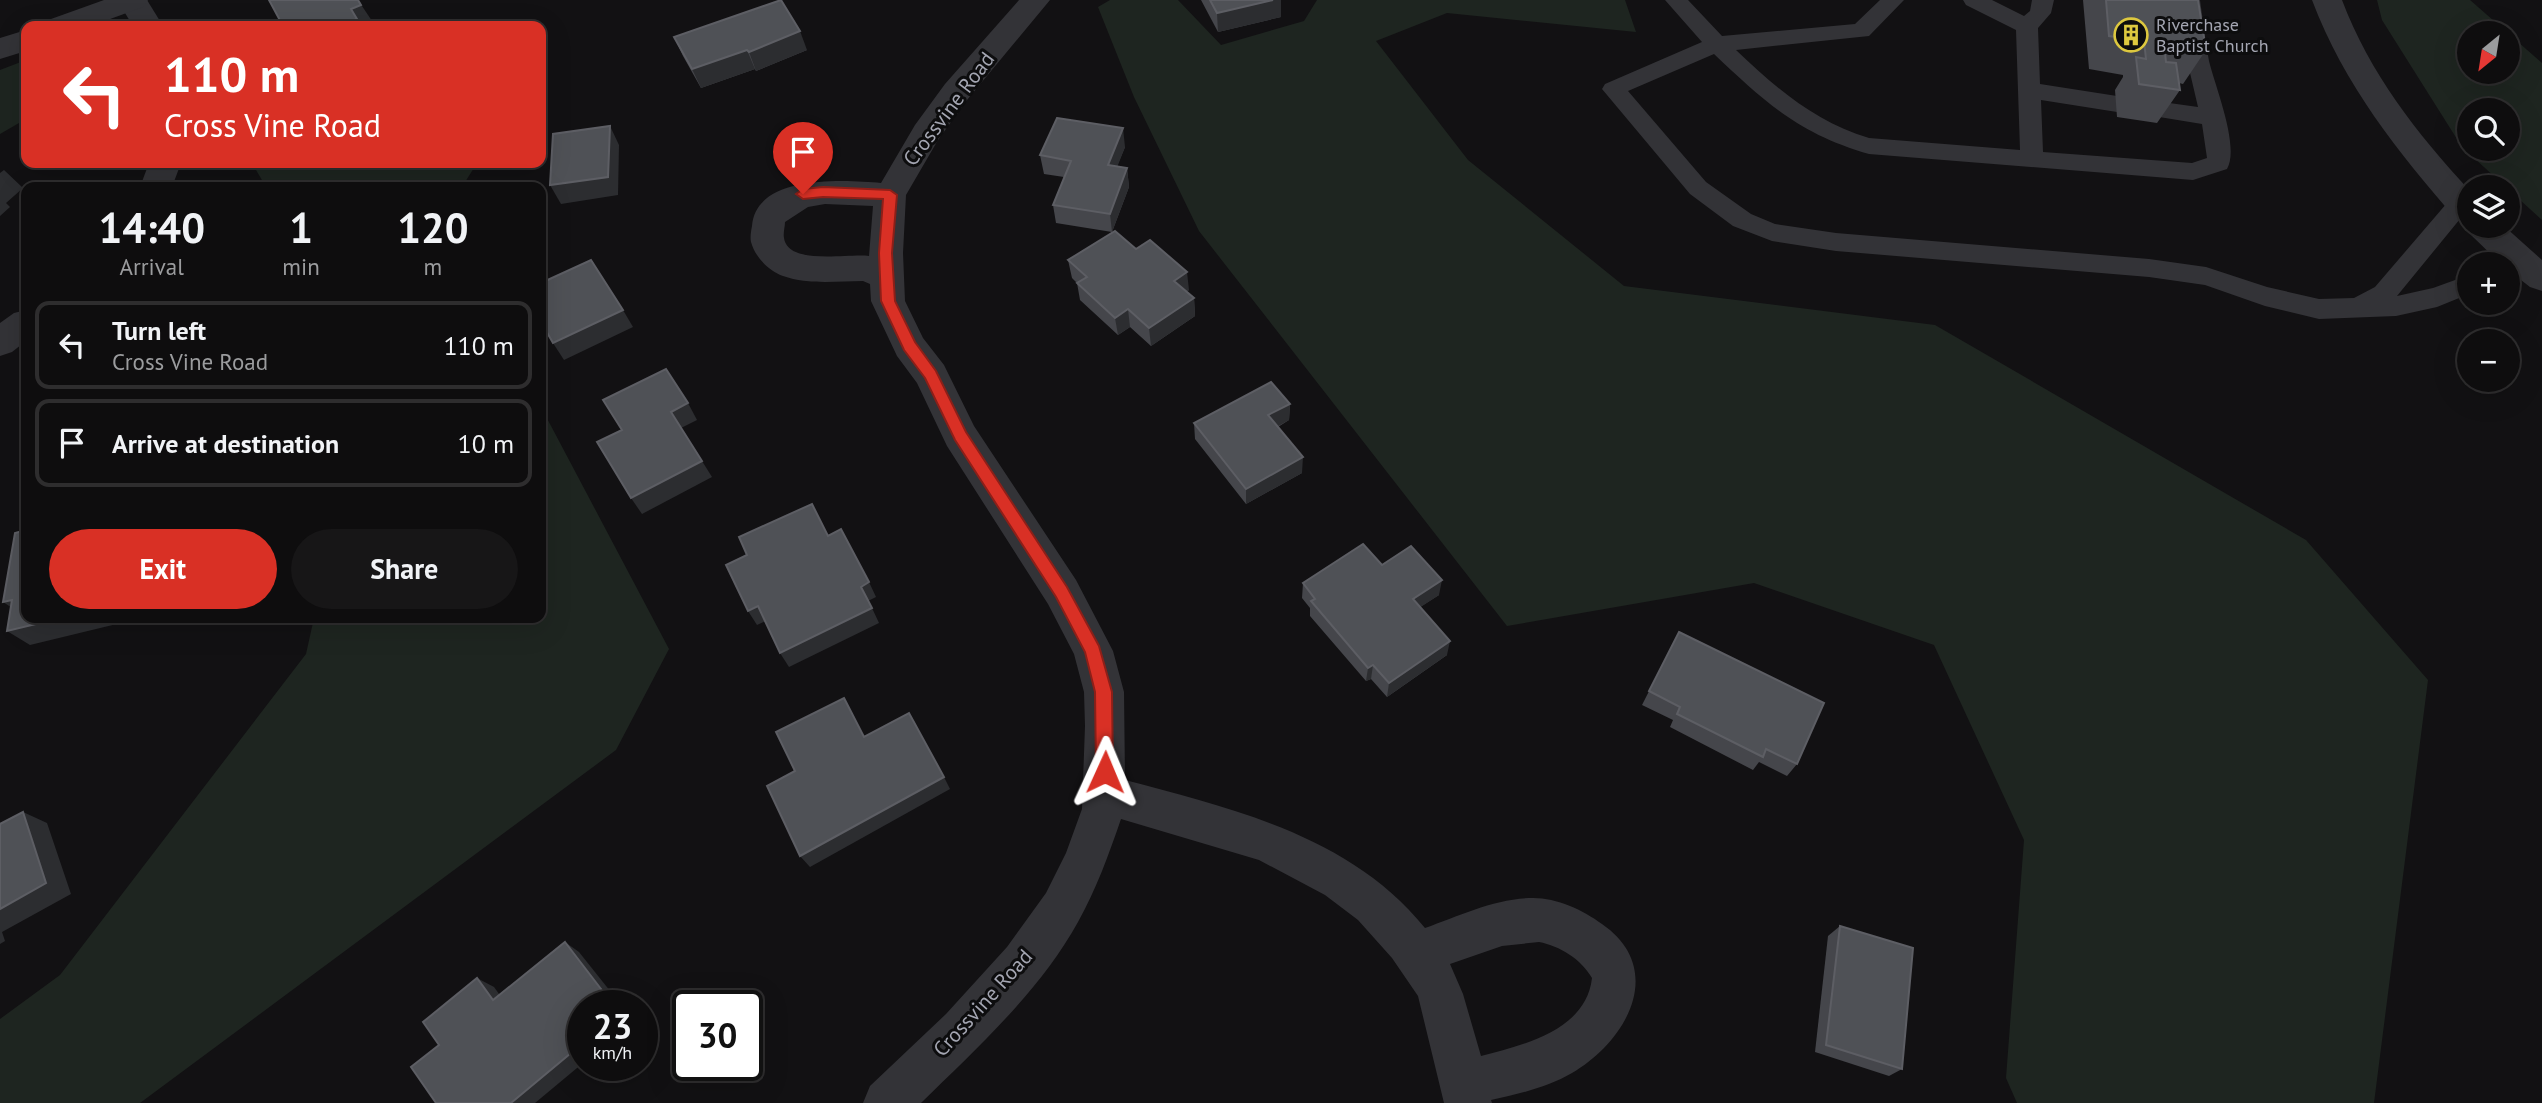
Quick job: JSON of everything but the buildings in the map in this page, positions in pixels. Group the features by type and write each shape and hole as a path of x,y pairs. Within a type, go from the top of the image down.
{"street":[{"path":"75,21 132,0 145,21"},
{"name":"Crossvine Road","path":"887,1103 962,1030 1023,963 1062,908 1085,861 1103,809 1104,692 1093,651 1062,592 960,435 931,375 909,346 888,301 886,253 890,195 926,133 956,92 1035,0"},
{"path":"2327,0 2336,26 2372,96 2457,196"},
{"path":"0,49 21,42"},
{"path":"887,276 866,268 813,269 792,266 779,258 767,241 769,217 791,198 823,192 890,195"},
{"path":"2494,238 2524,270"},
{"path":"0,342 21,327"},
{"path":"1104,794 1253,836 1299,855 1349,883 1389,919 1417,954 1438,989 1467,1093 1551,1059 1580,1040 1614,998 1616,979 1608,957 1578,933 1551,922 1528,920 1478,932 1417,954"}],"lane":[{"path":"1676,0 1717,44 1776,100 1813,127 1840,139 1869,146 2193,172 2218,163 2219,145 2198,61 2189,0"},
{"path":"1892,0 1861,31 1717,44 1613,89 1699,188 1742,220 1772,232 1836,242 2149,268 2206,276 2265,296 2319,309 2396,306 2437,297 2457,289"},
{"path":"1974,0 2027,26"},
{"path":"2032,159 2027,26 2040,13 2043,0"},
{"path":"2029,90 2117,104"},
{"path":"2155,109 2212,117"},
{"path":"2358,308 2384,294 2457,226"}],"shaded area":[{"path":"1110,0 1178,0 1221,45 1304,21 1317,0 1625,0 1636,32 1447,13 1376,41 1468,160 1624,286 1935,325 2306,540 2428,680 2374,1103 2017,1103 2006,1078 2024,840 1934,645 1754,583 1507,626 1199,231 1134,97 1098,7"},
{"path":"2377,0 2470,0 2494,21 2457,21 2457,84 2520,84 2520,44 2542,63 2542,220 2520,200 2520,175 2493,175 2477,161 2520,161 2520,98 2457,98 2457,139 2382,20"},
{"path":"21,62 21,122 0,134 0,70"},
{"path":"255,168 474,168 465,182 263,182"},
{"path":"546,416 669,649 616,750 140,1103 0,1103 0,1019 60,975 306,654 313,623 546,623"}],"place":[{"name":"Riverchase Baptist Church","path":"2131,35"}],"route":[{"path":"803,194 823,192 890,195 886,253 888,301 909,346 931,375 960,435 1062,592 1093,651 1104,692 1105,772"}]}
